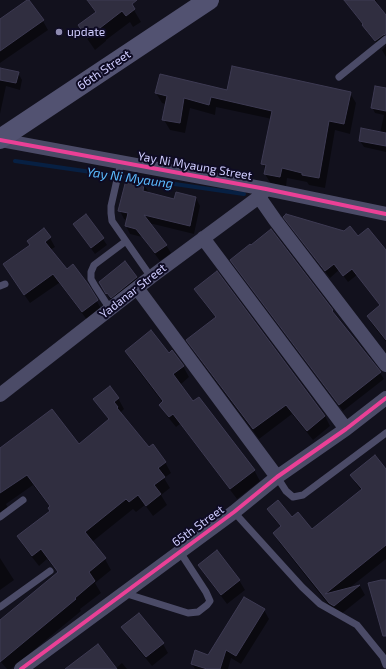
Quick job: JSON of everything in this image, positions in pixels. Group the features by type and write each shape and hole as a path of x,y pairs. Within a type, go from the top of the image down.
{"street":[{"name":"66th Street","path":"0,140 209,0"},
{"name":"Yay Ni Myaung Street","path":"0,140 121,162 262,193 386,214"},
{"name":"Yadanar Street","path":"0,395 151,277 262,193"},
{"path":"262,193 275,220 386,365"},
{"path":"203,238 346,429"},
{"path":"138,288 277,477"},
{"name":"65th Street","path":"21,669 234,512 277,477 346,429 386,398"}],"lane":[{"path":"339,76 386,39"},
{"path":"121,162 111,206 112,221 151,277"},
{"path":"110,309 91,279 91,272 94,265 126,241"},
{"path":"277,477 286,491 293,497 303,495 386,433"},
{"path":"0,517 23,500"},
{"path":"234,512 302,587 320,604 357,625 383,657 386,665"},
{"path":"124,593 188,613 198,612 210,601 206,592 180,552"},
{"path":"0,607 50,571"}],"building":[{"path":"29,0 44,20 0,51 0,19"},
{"path":"87,0 137,0 132,4 135,9 126,16 122,11 87,38 78,25 96,12"},
{"path":"344,0 374,0 386,15 386,34 375,41"},
{"path":"232,66 351,92 344,124 329,121 319,178 302,175 302,173 282,168 280,177 264,174 266,165 261,164 272,111 211,97 209,105 184,98 180,123 162,120 167,96 155,93 160,74 227,90"},
{"path":"0,68 19,72 16,83 0,80"},
{"path":"375,86 386,88 386,111 371,108"},
{"path":"361,128 386,133 386,146 359,141"},
{"path":"126,180 144,184 143,191 174,199 176,192 196,197 190,226 144,215 167,245 155,253 136,229 125,226 128,213 118,211"},
{"path":"86,214 104,238 91,248 73,224"},
{"path":"286,214 344,231 350,226 358,236 368,228 386,250 386,340 367,316 380,305 352,269 343,276 334,264 325,271 283,217"},
{"path":"44,228 51,237 45,242 67,269 73,264 98,300 82,312 53,274 24,295 3,264 30,245 27,241"},
{"path":"271,229 333,310 332,311 381,372 339,405 230,260"},
{"path":"125,261 137,277 111,298 107,293 106,294 99,282"},
{"path":"217,271 325,416 307,431 286,405 253,429 186,340 216,317 194,289"},
{"path":"151,330 169,353 172,350 184,366 173,374 193,401 199,397 255,470 230,489 173,414 169,417 159,405 163,401 125,351"},
{"path":"110,386 119,398 114,402 118,407 117,408 149,447 153,444 166,462 158,468 165,477 154,485 161,494 146,506 138,495 129,502 126,499 85,532 106,558 89,572 95,581 75,598 76,599 0,662 0,620 58,572 41,549 32,556 17,536 50,511 48,508 50,506 27,475 0,493 0,448 52,409 79,444 109,419 93,399"},
{"path":"375,455 386,469 386,545 325,594 360,585 334,606 329,603 273,533 281,526 267,509 278,500 292,517 298,512 312,529 362,489 350,475"},
{"path":"217,550 240,580 221,595 198,565"},
{"path":"386,580 386,636 383,636 368,583"},
{"path":"244,597 265,609 236,656 226,650 220,669 207,669 191,664 195,650 208,655"},
{"path":"139,613 164,643 146,657 121,627"},
{"path":"98,644 117,669 65,669"}],"waterway":[{"name":"Yay Ni Myaung","path":"15,161 244,194"}],"cycle path":[{"path":"0,140 266,189 386,214"},
{"path":"21,669 234,512 277,477 346,429 386,398"}],"place":[{"name":"update","path":"59,32"}]}
